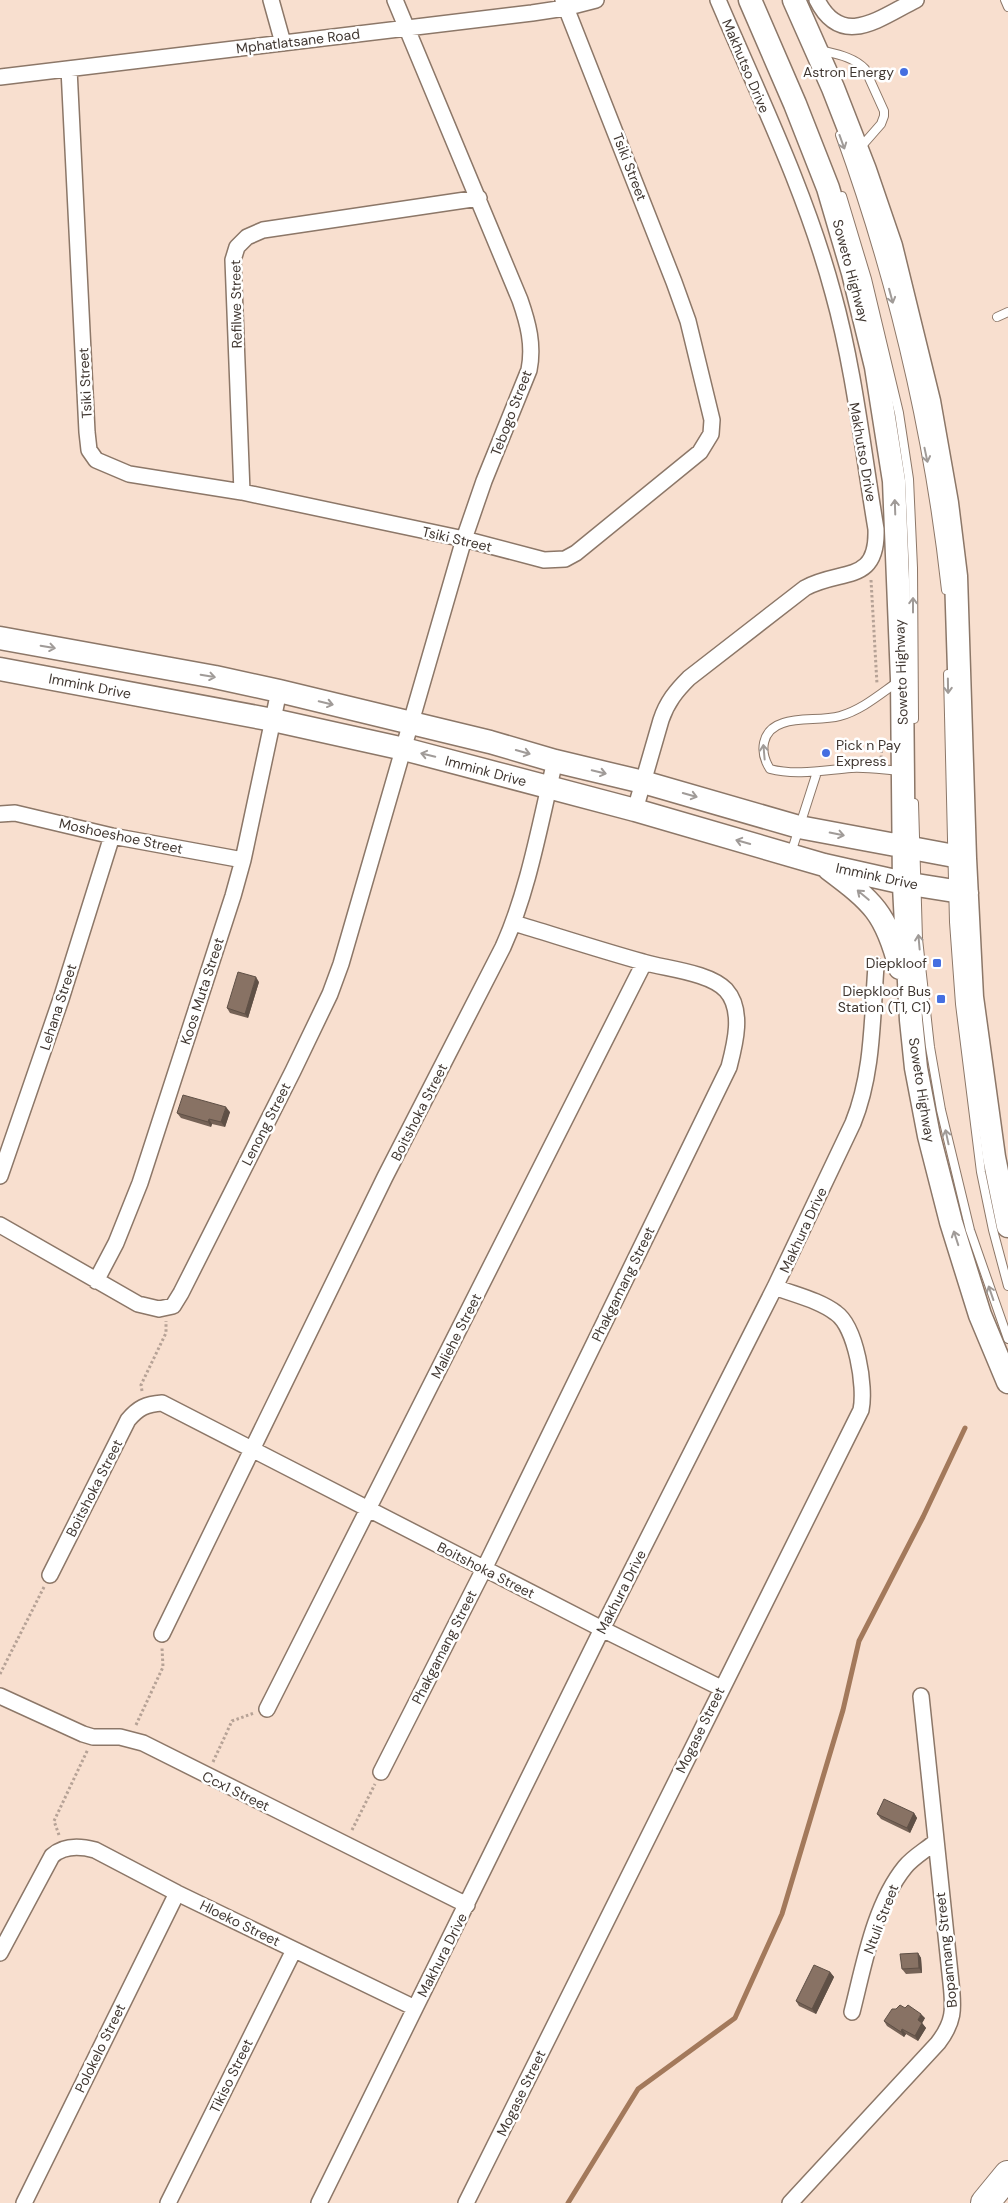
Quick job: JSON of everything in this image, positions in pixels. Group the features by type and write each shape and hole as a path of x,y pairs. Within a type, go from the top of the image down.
{"highway":[{"path":"985,2203 1008,2175"},
{"path":"990,2203 1008,2183"}],"main road":[{"name":"Soweto Highway","path":"750,0 795,104 828,188 853,273 876,367 894,482 902,679 900,777 910,848 911,1020 920,1088 943,1194 980,1315 1008,1382"},
{"path":"794,0 858,150 891,246 929,401 947,503 956,576 958,857 960,892 994,1157 1008,1226"},
{"name":"Immink Drive","path":"0,638 206,675 278,691 411,722 555,762 643,782 800,827 958,857"},
{"name":"Immink Drive","path":"0,669 273,720 404,750 635,810 824,865 910,884 960,892"},
{"path":"824,865 871,902 882,916 895,948 911,1020"}],"street":[{"path":"272,0 283,43"},
{"name":"Tebogo Street","path":"395,0 520,300 530,337 532,356 529,370 484,481 464,539 404,750"},
{"name":"Mphatlatsane Road","path":"0,77 407,27 596,0"},
{"name":"Makhutso Drive","path":"718,0 782,150 816,238 834,296 848,364 876,529 876,548 869,562"},
{"path":"817,0 822,10 835,24 852,28 864,26 916,0"},
{"name":"Tsiki Street","path":"68,69 89,450 96,460 129,474 242,492 464,539 544,560 564,559 576,553 700,452 711,434 711,412 688,321 618,137 564,4"},
{"name":"Refilwe Street","path":"242,492 233,260 237,247 247,237 263,230 479,198"},
{"path":"635,810 665,707 674,693 689,678 805,588 822,579 855,572 869,562"},
{"name":"Koos Muta Street","path":"96,1280 116,1243 140,1183 233,896 243,860 278,691"},
{"name":"Lenong Street","path":"165,1308 173,1306 181,1293 330,994 341,964 404,750"},
{"name":"Boitshoka Street","path":"162,1634 385,1178 514,923 555,762"},
{"name":"Moshoeshoe Street","path":"0,814 15,813 112,836 243,860"},
{"name":"Lehana Street","path":"0,1176 61,999 112,836"},
{"name":"Phakgamang Street","path":"381,1772 484,1569 729,1067 736,1034 736,1010 727,991 719,984 699,976 644,963 514,923"},
{"name":"Maliehe Street","path":"267,1709 644,963"},
{"name":"Makhura Drive","path":"319,2203 602,1629 775,1288 861,1104 868,1063 876,966"},
{"path":"0,1225 138,1304 148,1308 165,1308"},
{"name":"Mogase Street","path":"466,2203 861,1410 864,1398 854,1345 848,1329 838,1314 826,1307 775,1288"},
{"name":"Boitshoka Street","path":"50,1575 128,1420 137,1410 145,1406 162,1404 721,1688"},
{"name":"Ccx1 Street","path":"0,1696 93,1738 115,1737 143,1743 467,1905"},
{"name":"Bopannang Street","path":"790,2203 938,2044 948,2030 953,2016 921,1696"},
{"name":"Ntuli Street","path":"852,2012 869,1946 893,1885 906,1865 935,1842"},
{"name":"Hloeko Street","path":"63,1849 76,1846 95,1850 294,1950 415,2008"},
{"path":"0,1953 46,1864 52,1856 63,1849"},
{"name":"Polokelo Street","path":"24,2203 177,1892"},
{"name":"Tikiso Street","path":"168,2203 294,1950"}],"lane":[{"path":"1005,0 1008,7"},
{"path":"816,49 844,56 861,65 884,111 881,124 858,150"},
{"path":"838,131 874,233 893,303 928,467 941,541 947,600"},
{"name":"Soweto Highway","path":"839,189 867,279 899,413 910,479 913,568 914,723"},
{"path":"997,317 1008,312"},
{"path":"948,664 958,857"},
{"path":"900,777 853,768 817,772 780,772 770,769 764,760 763,741 771,730 782,723 839,716 859,709 902,679"},
{"path":"790,855 817,772"},
{"name":"Soweto Highway","path":"910,884 920,949 930,1047 941,1110 970,1230 1008,1339"},
{"path":"960,892 960,1004 981,1172 995,1238 1008,1286"}],"path":[{"path":"869,562 878,696"},
{"path":"882,733 900,777"},
{"path":"145,1406 141,1385 166,1333 165,1308"},
{"path":"0,1674 50,1575"},
{"path":"130,1739 163,1667 162,1634"},
{"path":"207,1776 232,1721 267,1709"},
{"path":"63,1849 54,1821 93,1738"},
{"path":"345,1845 381,1772"}],"building":[{"path":"238,972 256,977 245,1014 227,1008"},
{"path":"183,1095 226,1107 221,1122 209,1119 208,1122 177,1113"},
{"path":"884,1799 914,1813 907,1828 877,1814"},
{"path":"918,1953 919,1968 902,1969 900,1954"},
{"path":"814,1965 830,1972 812,2009 796,2001"},
{"path":"900,2005 905,2008 908,2005 921,2014 918,2020 922,2023 915,2036 902,2029 901,2032 884,2021 892,2009 896,2009"}],"waterway":[{"path":"568,2203 638,2089 735,2018 782,1914 843,1710 859,1641 923,1517 965,1428"}],"place":[{"name":"Astron Energy","path":"904,72"},
{"name":"Pick n Pay Express","path":"826,753"},
{"name":"Diepkloof","path":"937,963"},
{"name":"Diepkloof Bus Station (T1, C1)","path":"941,999"}]}
